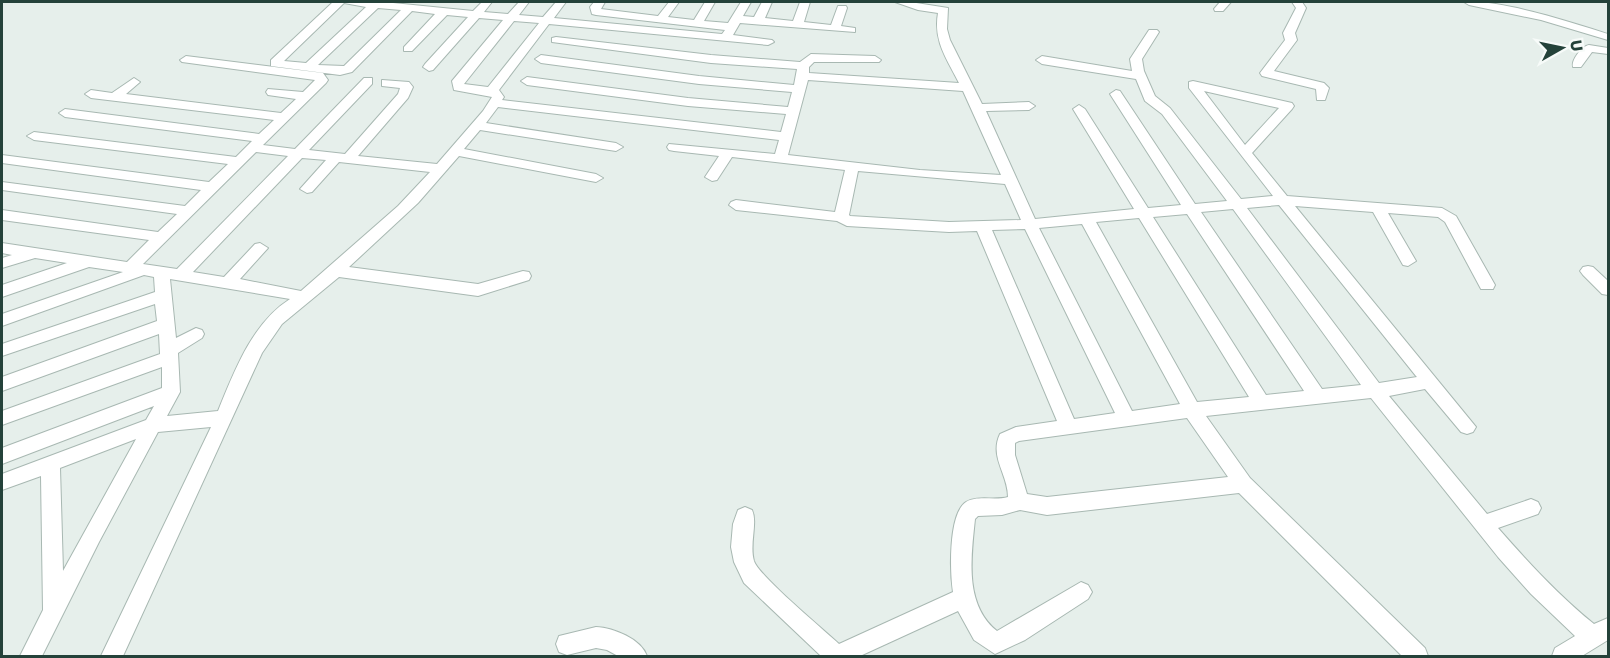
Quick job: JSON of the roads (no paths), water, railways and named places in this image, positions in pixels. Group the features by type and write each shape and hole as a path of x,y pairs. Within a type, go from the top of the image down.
{"street":[{"path":"339,2 275,63 348,69 409,8"},
{"path":"349,2 511,18 731,28 758,21 851,30"},
{"path":"429,67 487,2"},
{"path":"524,2 457,85 493,97 786,137"},
{"path":"112,657 224,418 240,378 270,327 286,308 338,271 411,204 478,126 493,97 561,2"},
{"path":"600,2 595,7 596,12 731,28 768,42"},
{"path":"627,15 636,2"},
{"path":"662,19 674,2"},
{"path":"697,24 710,2"},
{"path":"678,124 699,80 746,2"},
{"path":"758,21 766,2"},
{"path":"797,24 805,2"},
{"path":"900,2 944,10 942,35 978,108 1030,224 1126,418"},
{"path":"1297,2 1301,8 1289,33 1291,40 1266,72 1269,75 1320,86 1323,88 1321,97"},
{"path":"1469,2 1543,17 1608,37"},
{"path":"309,67 377,3"},
{"path":"835,28 842,8"},
{"path":"408,49 444,11"},
{"path":"1153,32 1136,59 1149,99 1173,119 1428,459 1546,595 1600,632 1563,657"},
{"path":"556,40 900,84 967,87"},
{"path":"1577,64 1590,48 1608,51"},
{"path":"780,159 803,71 811,58 875,60"},
{"path":"541,59 699,80 799,89"},
{"path":"2,320 145,269 161,237 322,80 321,77 186,60"},
{"path":"1042,60 1141,76"},
{"path":"181,275 368,81"},
{"path":"526,81 688,102 794,111"},
{"path":"116,96 134,82"},
{"path":"307,189 341,159 404,95 407,87 405,85 386,82"},
{"path":"1245,153 1288,106 1284,103 1193,85 1245,153 1467,427"},
{"path":"272,92 306,96"},
{"path":"92,94 284,117"},
{"path":"1116,94 1318,397"},
{"path":"978,108 1029,106"},
{"path":"1079,109 1261,402"},
{"path":"65,113 258,143 297,153 440,169"},
{"path":"478,126 616,147"},
{"path":"34,136 238,161"},
{"path":"674,147 852,167 1009,180"},
{"path":"455,151 596,178"},
{"path":"712,177 728,153"},
{"path":"2,159 212,187"},
{"path":"841,217 852,167"},
{"path":"2,186 189,211"},
{"path":"736,205 841,217 848,221 869,223 983,227 1192,210 1283,200 1377,206 1447,215 1487,285"},
{"path":"1377,206 1408,261"},
{"path":"2,215 161,237"},
{"path":"1087,219 1191,410 1243,484 1417,657"},
{"path":"983,227 1069,427"},
{"path":"2,248 228,282 291,293 303,298"},
{"path":"228,282 260,248"},
{"path":"2,263 32,254"},
{"path":"2,291 87,261"},
{"path":"31,657 171,392 172,377 161,296 145,269"},
{"path":"338,271 478,290 523,276"},
{"path":"1588,271 1608,290"},
{"path":"2,350 161,296"},
{"path":"2,384 165,326"},
{"path":"2,418 168,355 196,334"},
{"path":"1081,592 1017,633 995,644 987,639 976,624 964,598 963,533 966,516 973,508 1003,507 1013,505 1017,501 1017,485 1004,447 1007,439 1016,434 1126,418 1406,387 1425,382 1426,378"},
{"path":"2,456 171,392"},
{"path":"2,482 153,425 224,418"},
{"path":"50,464 54,611"},
{"path":"1017,501 1047,506 1243,484"},
{"path":"1484,524 1531,508"},
{"path":"745,516 740,538 744,566 751,576 836,656 964,598"},
{"path":"567,644 589,636 604,637 619,644 636,657"}]}
